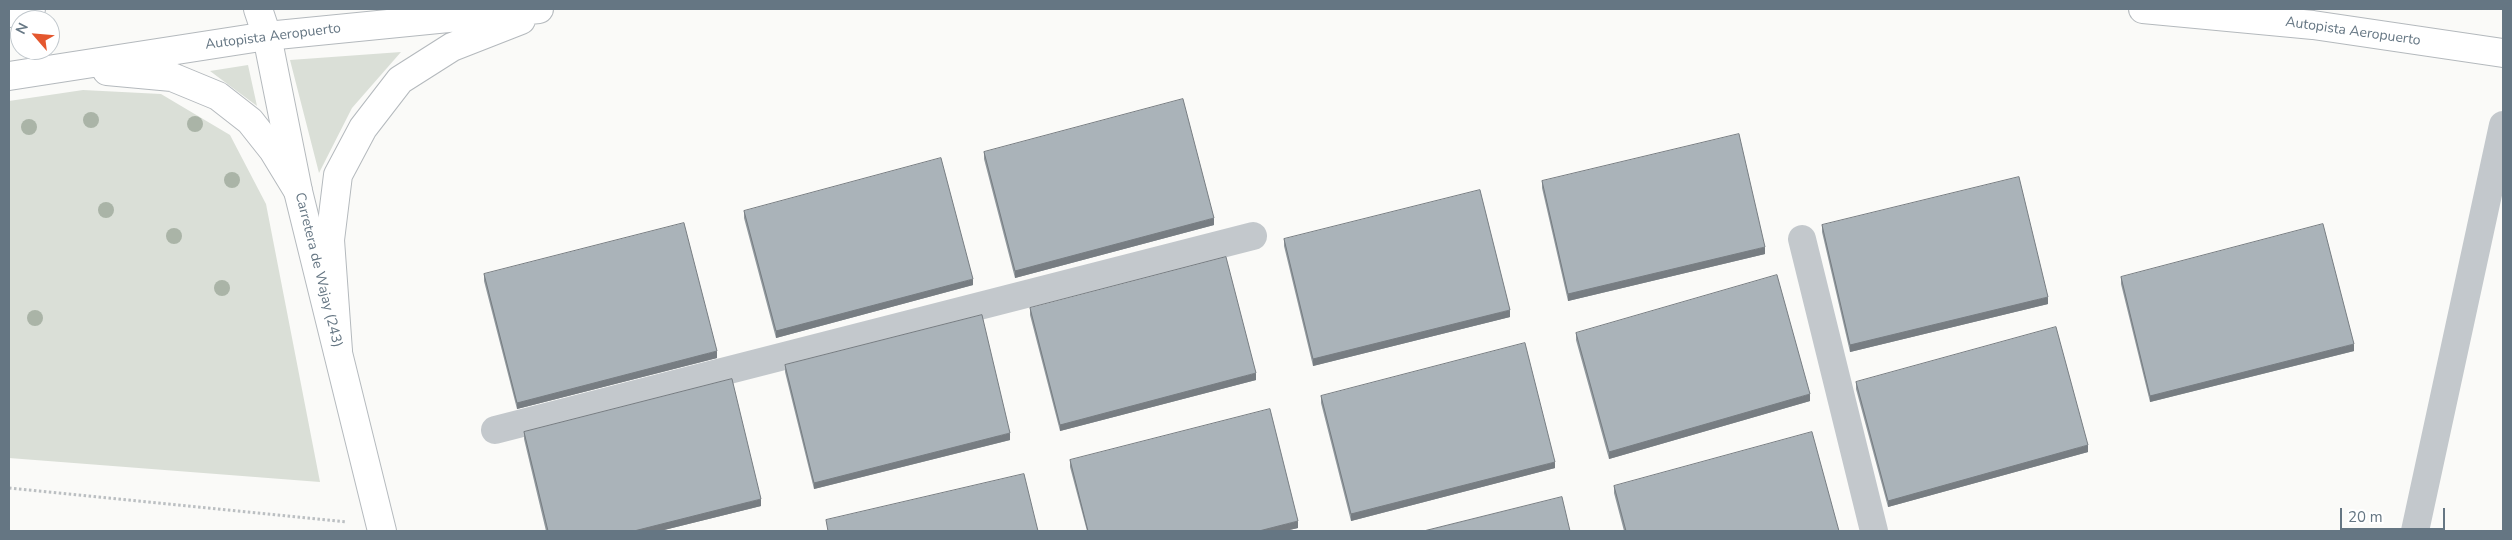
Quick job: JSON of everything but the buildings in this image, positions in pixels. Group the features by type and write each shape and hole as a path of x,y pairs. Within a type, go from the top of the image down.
{"main road":[{"path":"9,13 31,9"},
{"name":"Carretera de Wajay (243)","path":"258,9 266,36 298,191 381,528"},
{"name":"Autopista Aeropuerto","path":"9,76 266,36 539,9"},
{"path":"338,351 330,240 338,175 362,128 400,80 452,47 549,9"},
{"name":"Autopista Aeropuerto","path":"2143,9 2313,25 2503,53"},
{"path":"58,67 172,77 218,96 250,121 272,150 298,191"}],"lane":[{"path":"2415,531 2503,125"},
{"path":"496,430 1253,236"},
{"path":"1802,239 1874,531"}],"path":[{"path":"9,488 381,528"}],"shaded area":[{"path":"401,52 352,108 319,173 290,60"},
{"path":"248,65 257,106 210,71"},
{"path":"83,90 161,94 230,135 266,204 320,482 9,458 9,101"}]}
